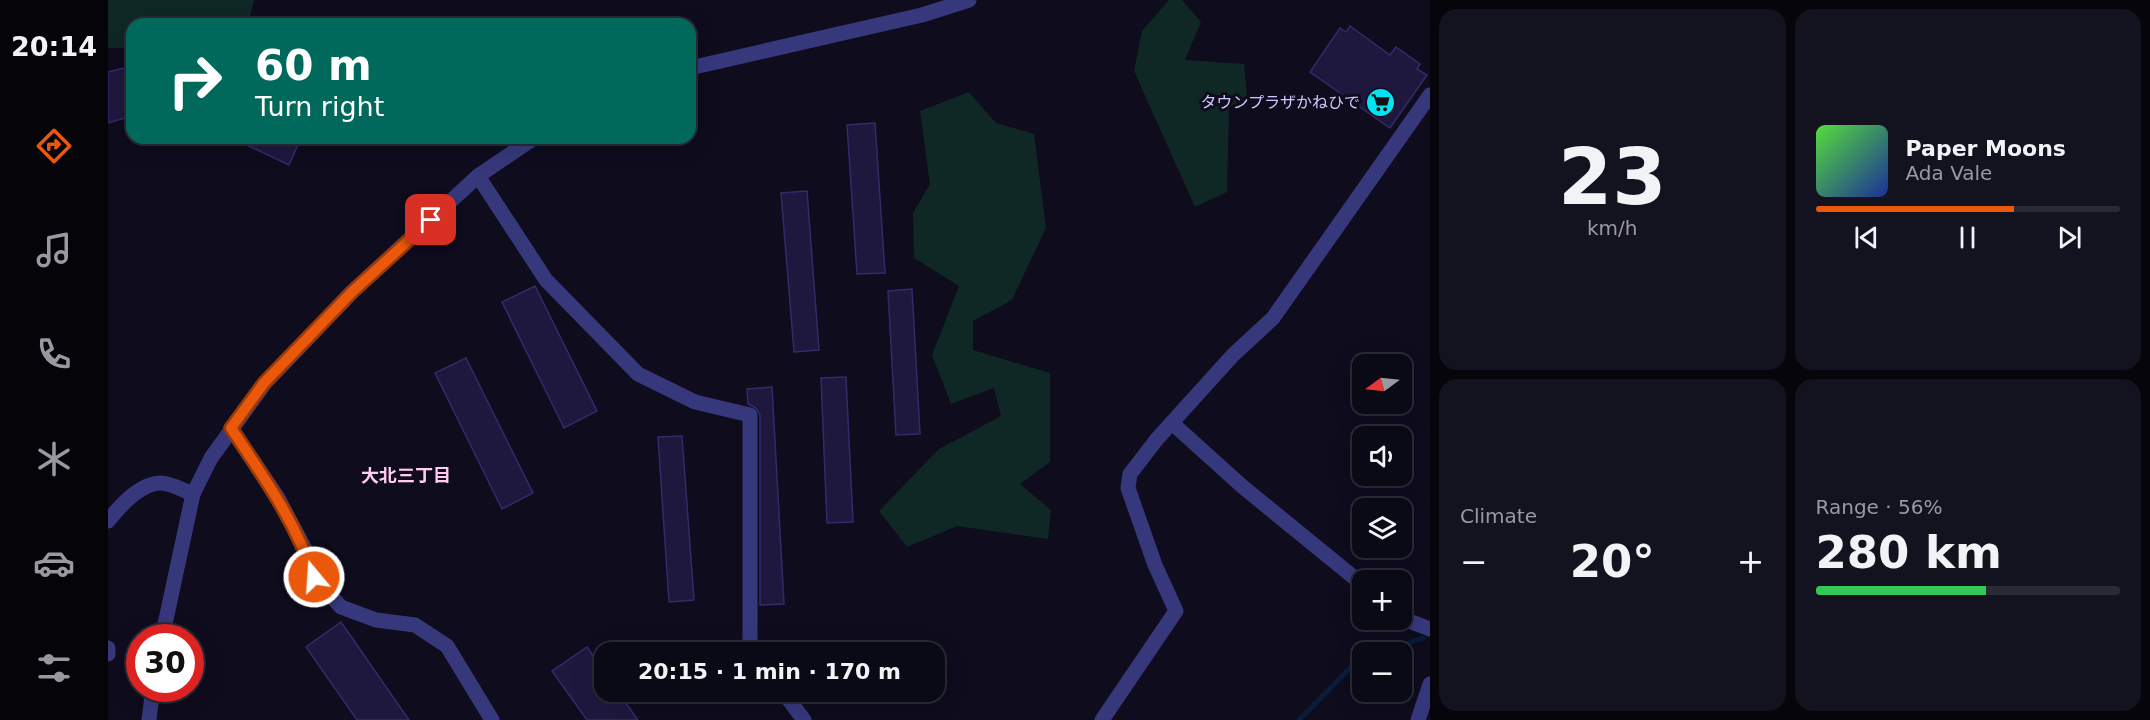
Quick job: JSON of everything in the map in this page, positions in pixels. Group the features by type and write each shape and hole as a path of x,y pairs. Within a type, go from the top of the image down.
{"street":[{"path":"696,67 922,15 969,0"},
{"path":"1102,720 1176,611 1155,565 1128,488 1130,474 1233,355 1273,318 1430,95"},
{"path":"165,624 193,494 231,428 264,383 352,292 478,176 525,144"},
{"path":"478,176 546,279 638,374 695,402 719,410 750,415 750,642"},
{"path":"1172,423 1243,487 1352,577"},
{"path":"231,428 278,498 305,549 314,577 341,607 376,620 415,626 447,646 492,720"},
{"path":"108,521 122,504 146,487 162,483 193,494"},
{"path":"1412,622 1430,629"},
{"path":"108,648 108,654"},
{"path":"1418,720 1430,684"},
{"path":"149,720 151,702"},
{"path":"790,702 804,720"}],"green space":[{"path":"108,0 254,0 250,18 126,18 126,48 108,48"},
{"path":"1169,0 1182,0 1201,22 1185,60 1244,64 1247,96 1229,108 1227,192 1195,207 1134,71 1142,31"},
{"path":"969,92 996,123 1034,134 1046,228 1012,300 973,321 973,350 1050,373 1050,462 1020,484 1051,510 1048,539 957,526 907,547 879,511 939,449 1001,416 994,388 951,404 932,355 959,286 914,258 913,213 930,184 920,111"}],"building":[{"name":"タウンプラザかねひで","path":"1350,26 1390,55 1396,47 1420,64 1417,69 1427,75 1390,128 1310,72 1340,28 1346,32"},
{"path":"126,68 126,118 108,123 108,72"},
{"path":"875,123 885,273 857,274 847,125"},
{"path":"245,144 298,144 289,165"},
{"path":"807,191 819,350 794,352 781,193"},
{"path":"535,286 597,411 564,428 502,302"},
{"path":"912,289 920,434 896,435 888,291"},
{"path":"466,358 533,493 502,509 435,373"},
{"path":"846,377 853,522 827,523 821,378"},
{"path":"772,387 784,604 760,605 760,415 756,408 748,404 747,389"},
{"path":"682,436 694,600 669,602 658,437"},
{"path":"341,622 409,720 357,720 306,647"},
{"path":"587,647 594,657 594,702 625,702 638,720 587,720 552,671"}],"waterway":[{"path":"1412,642 1423,638"},
{"path":"1299,720 1352,666"}],"place":[{"name":"タウンプラザかねひで","path":"1381,102"}],"district":[{"name":"大北三丁目","path":"406,475"}],"route":[{"path":"314,577 305,549 278,498 231,428 264,383 352,292 431,220"}]}
